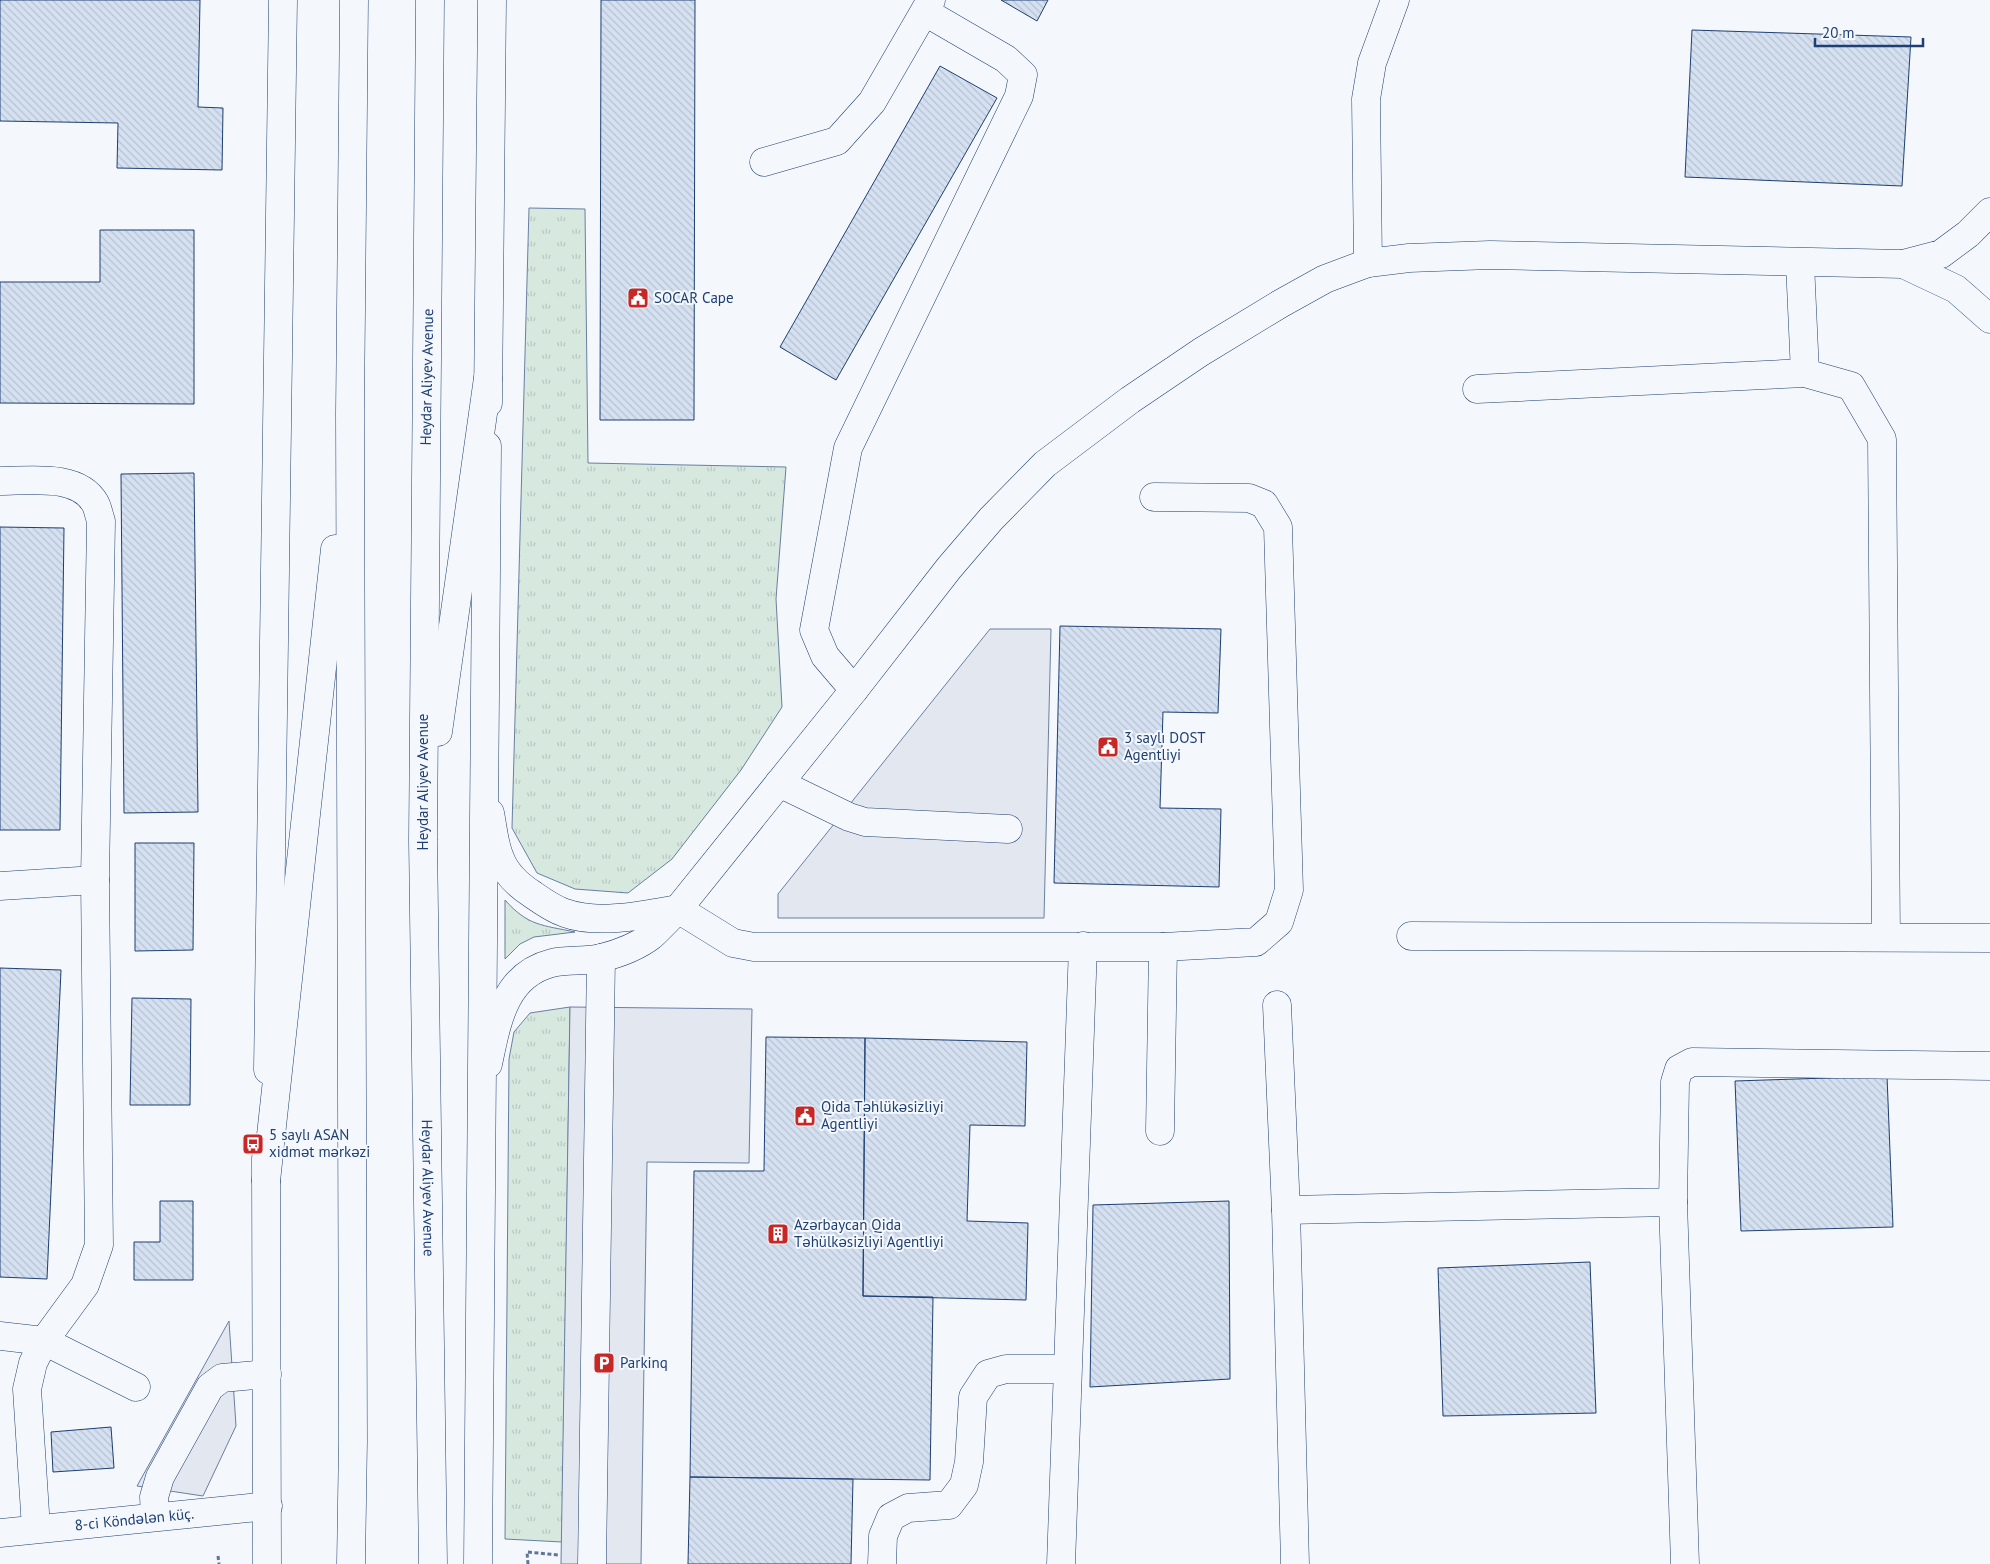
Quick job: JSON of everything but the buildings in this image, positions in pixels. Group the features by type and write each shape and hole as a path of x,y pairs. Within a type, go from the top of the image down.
{"main road":[{"path":"267,1564 266,1180 283,0"},
{"path":"351,1564 353,1420 350,413 354,0"},
{"name":"Heydar Aliyev Avenue","path":"430,0 422,840 433,1564"},
{"path":"478,1564 492,0"},
{"path":"1368,263 1366,99 1372,63 1395,0"},
{"path":"764,162 837,140 872,102 928,6 1006,59 1022,75 1019,96 848,448 814,630 825,656 854,690"},
{"path":"481,1100 496,1027 504,1003 515,984 531,971 552,963 601,958 630,948 650,936 678,909 854,690 949,568 991,519 1045,464 1130,400 1201,352 1280,304 1325,279 1368,263 1409,258 1490,255 1902,264 1941,254 1968,234 1990,212"},
{"path":"1800,263 1806,373"},
{"path":"1902,264 1956,289 1990,319"},
{"path":"1477,389 1806,373 1851,386 1882,439 1886,937"},
{"path":"422,840 488,378"},
{"path":"266,1180 350,413"},
{"path":"0,481 57,481 80,488 94,502 101,522 95,880 99,1245 85,1285 44,1340 33,1363 27,1389 36,1528"},
{"path":"484,787 499,857 509,874 523,888 543,902 566,914 594,918 639,916 678,909 733,942 754,948 1163,947 1256,942 1279,922 1289,890 1278,527 1264,504 1249,498 1154,497"},
{"path":"779,783 849,817 865,822 1008,829"},
{"path":"0,886 95,880"},
{"path":"1411,936 1990,938"},
{"path":"1061,1564 1083,946"},
{"path":"1160,1131 1163,947"},
{"path":"592,1564 601,958"},
{"path":"1277,1005 1286,1210 1295,1564"},
{"path":"1685,1564 1673,1202 1675,1082 1679,1069 1692,1062 1990,1066"},
{"path":"1286,1210 1673,1202"},
{"path":"0,1336 44,1340 136,1387"},
{"path":"882,1564 883,1536 891,1517 908,1508 949,1506 964,1485 969,1462 973,1396 988,1374 1006,1369 1067,1369"},
{"path":"155,1516 154,1497 160,1477 210,1387 222,1378 267,1374"},
{"name":"8-ci Köndələn küç.","path":"0,1532 268,1506"}],"path":[{"path":"527,1552 528,1564"},
{"path":"218,1556 219,1564"}],"green space":[{"path":"529,208 585,209 588,463 786,467 776,599 782,707 741,770 672,859 628,893 575,889 537,873 512,828"},
{"path":"505,900 513,909 529,920 544,926 575,932 534,937 520,944 505,959"},
{"path":"570,1007 562,1542 505,1539 509,1059 514,1032 530,1013"}],"shaded area":[{"path":"990,629 1051,629 1044,918 778,918 778,894"},
{"name":"Parkinq","path":"570,1007 752,1009 749,1163 647,1162 641,1564 561,1564"},
{"path":"229,1321 236,1426 203,1496 137,1486"}],"place":[{"name":"SOCAR Cape","path":"638,298"},
{"name":"3 saylı DOST Agentliyi","path":"1108,747"},
{"name":"Qida Təhlükəsizliyi Agentliyi","path":"805,1116"},
{"name":"5 saylı ASAN xidmət mərkəzi","path":"253,1144"},
{"name":"Azərbaycan Qida Təhülkəsizliyi Agentliyi","path":"778,1234"},
{"name":"Parkinq","path":"604,1363"}]}
